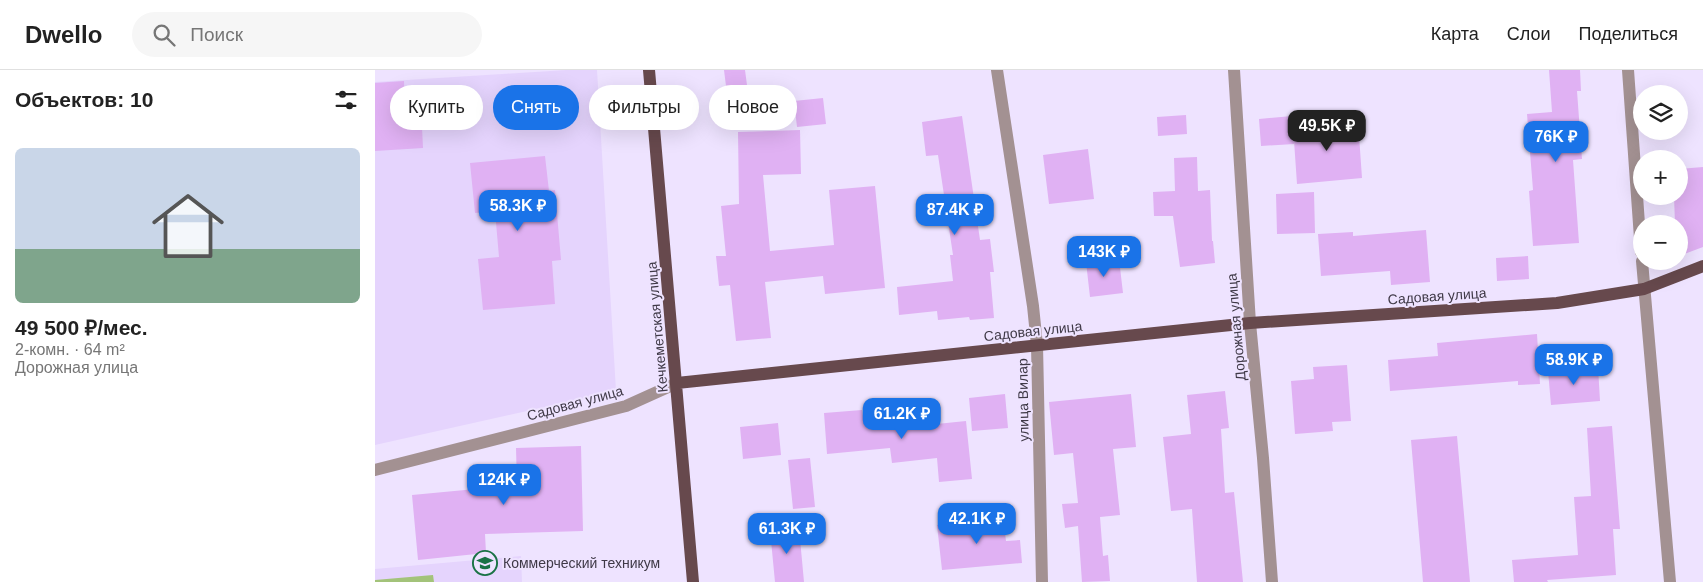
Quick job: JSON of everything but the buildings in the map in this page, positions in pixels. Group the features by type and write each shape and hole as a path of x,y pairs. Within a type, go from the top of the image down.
{"main road":[{"name":"Кечкеметская улица","path":"649,70 693,582"},
{"name":"Садовая улица","path":"677,383 1250,323 1557,303 1644,289 1703,266"}],"street":[{"name":"улица Вилар","path":"997,70 1037,345 1042,582"},
{"name":"Дорожная улица","path":"1234,70 1250,323 1263,458 1272,582"},
{"path":"1628,70 1638,215"},
{"path":"1643,270 1670,582"},
{"name":"Садовая улица","path":"375,470 626,406 677,383"}],"shaded area":[{"path":"566,70 597,70 598,85 589,85 589,130 601,130 616,391 375,445 375,82"},
{"name":"Коммерческий техникум","path":"521,556 522,582 375,582 375,569"}],"green space":[{"path":"433,575 434,582 375,582 375,580"}],"place":[{"name":"Коммерческий техникум","path":"485,563"}]}
